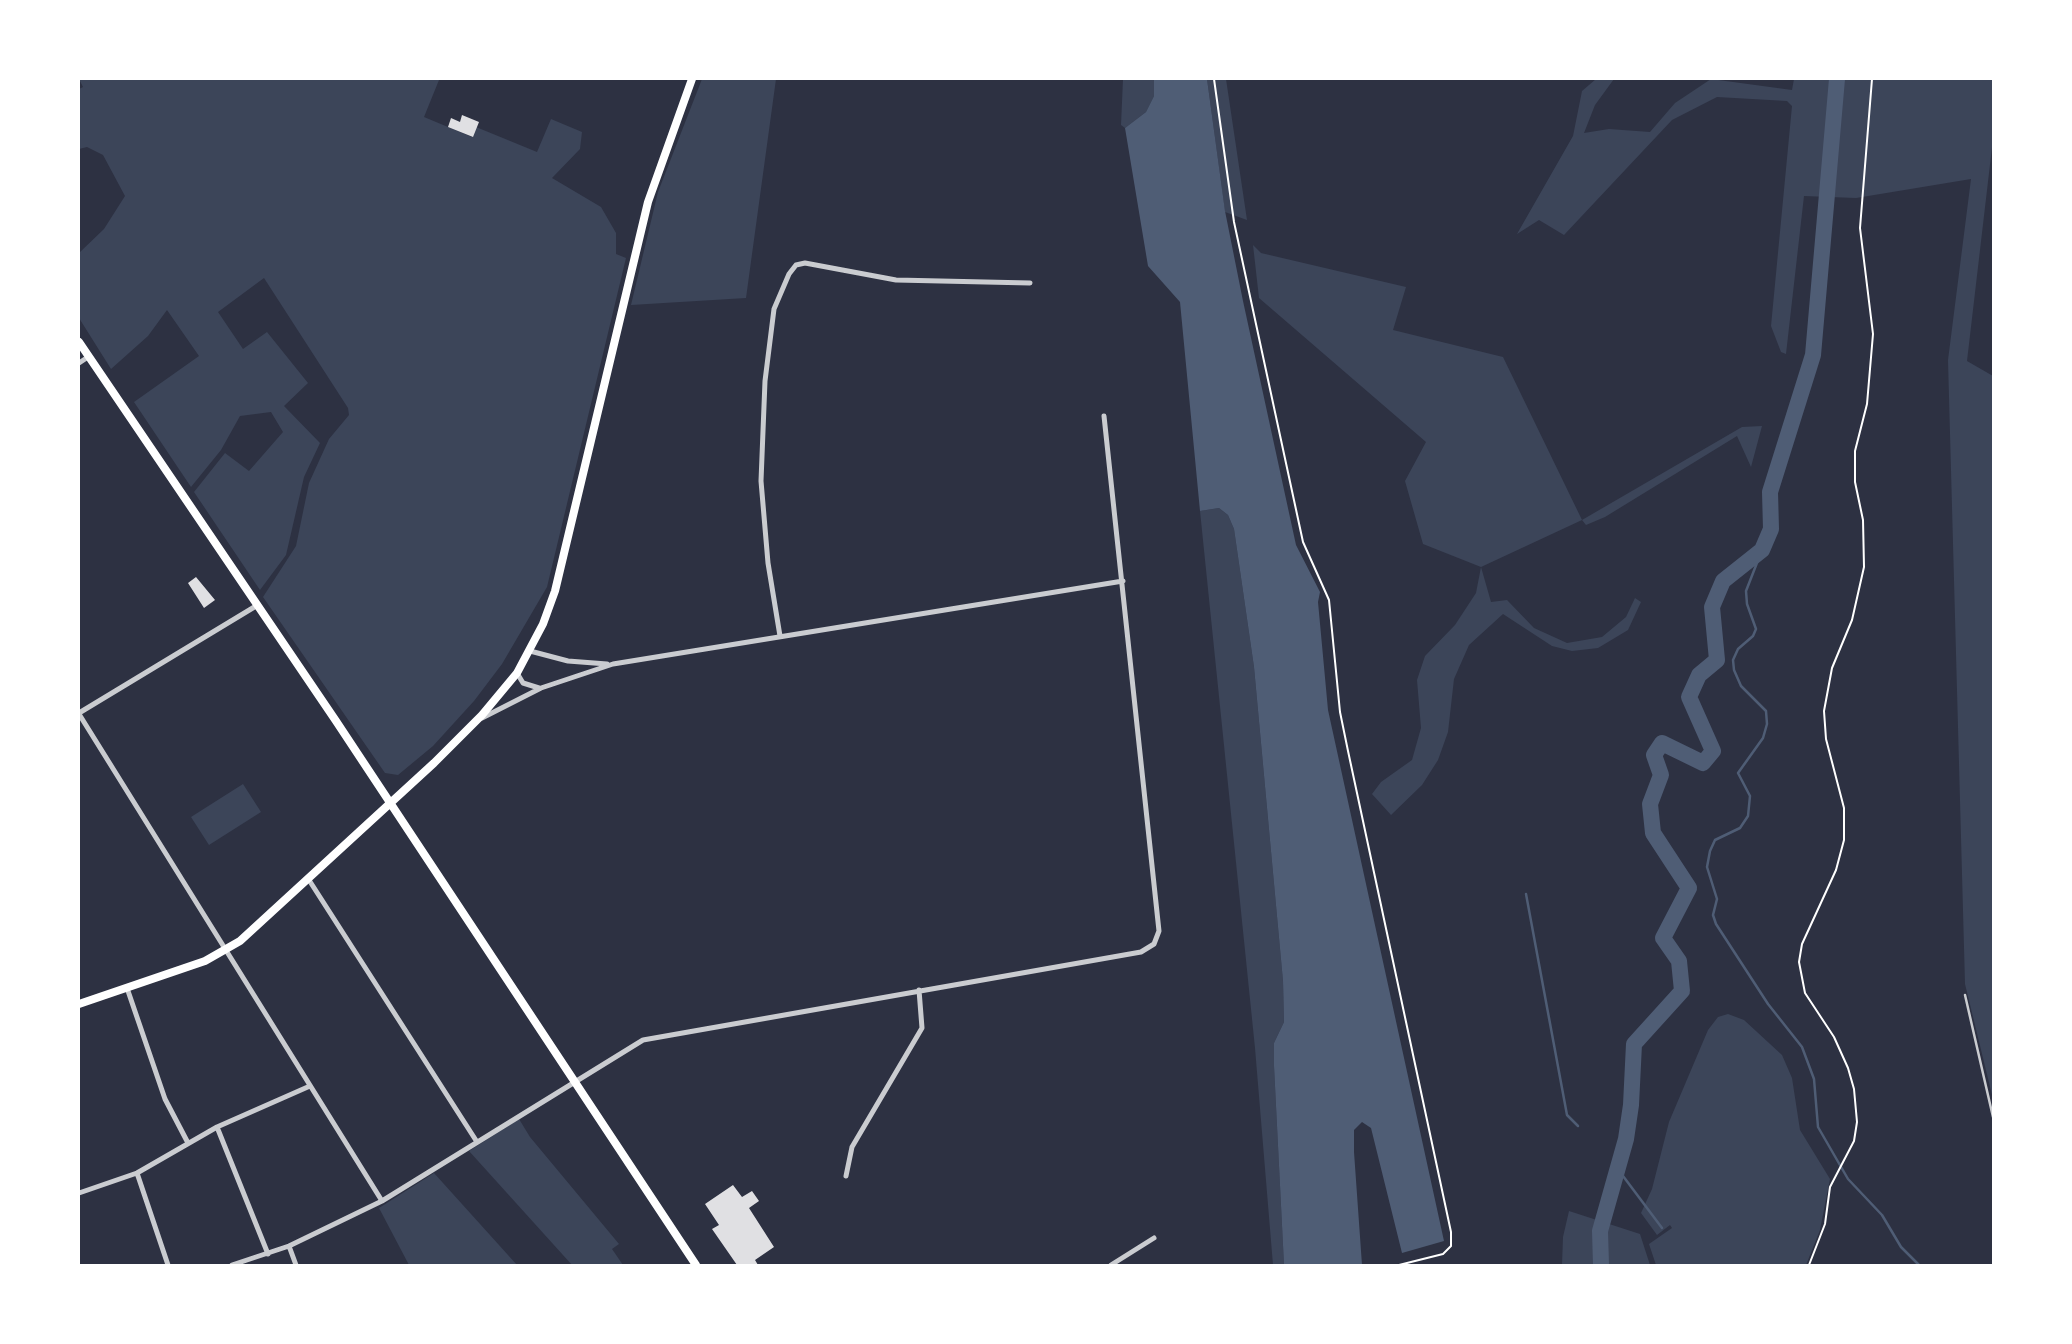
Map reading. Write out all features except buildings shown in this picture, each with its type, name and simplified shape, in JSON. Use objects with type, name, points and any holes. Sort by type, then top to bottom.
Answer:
[{"type":"main road","points":[[79,1004],[227,949],[309,880],[390,803],[475,722],[517,673],[530,651],[555,591],[648,202],[692,79]]},
{"type":"main road","points":[[79,342],[390,803],[696,1265]]},
{"type":"street","points":[[780,636],[768,563],[761,481],[765,381],[774,309],[789,274],[796,265],[806,263],[896,280],[1030,283]]},
{"type":"street","points":[[79,363],[88,357]]},
{"type":"street","points":[[232,1265],[289,1246],[382,1201],[632,1045],[654,1036],[1141,952],[1154,944],[1160,931],[1104,416]]},
{"type":"street","points":[[475,722],[541,688],[613,664],[1123,581]]},
{"type":"street","points":[[256,606],[79,714],[382,1201]]},
{"type":"street","points":[[530,651],[568,662],[613,664]]},
{"type":"street","points":[[517,673],[523,683],[541,688]]},
{"type":"street","points":[[309,880],[477,1142]]},
{"type":"street","points":[[127,988],[165,1099],[188,1143]]},
{"type":"street","points":[[846,1176],[852,1147],[922,1028],[919,990]]},
{"type":"street","points":[[79,1193],[137,1173],[217,1127],[310,1086]]},
{"type":"street","points":[[217,1127],[268,1254]]},
{"type":"street","points":[[137,1173],[167,1265]]},
{"type":"street","points":[[1111,1265],[1154,1238]]},
{"type":"street","points":[[289,1246],[296,1265]]},
{"type":"lane","points":[[1965,995],[1993,1117]]},
{"type":"path","points":[[1214,79],[1234,222],[1303,542],[1329,600],[1345,738],[1451,1233],[1451,1246],[1443,1254],[1399,1265]]},
{"type":"path","points":[[1809,1265],[1825,1224],[1833,1181],[1849,1151],[1857,1122],[1854,1089],[1834,1037],[1805,993],[1799,961],[1802,944],[1836,870],[1844,840],[1844,808],[1826,739],[1824,711],[1832,668],[1852,620],[1864,567],[1863,520],[1855,482],[1855,451],[1867,404],[1873,334],[1860,228],[1872,79]]},
{"type":"shaded area","points":[[79,79],[436,79],[439,80],[424,117],[472,137],[476,127],[537,152],[551,119],[582,132],[580,149],[552,178],[601,207],[616,233],[616,254],[626,258],[547,587],[502,664],[474,701],[433,746],[398,775],[385,773],[263,597],[296,546],[309,483],[329,439],[349,415],[348,408],[264,278],[218,312],[243,349],[267,332],[308,383],[284,406],[320,443],[304,477],[286,555],[260,590],[194,492],[225,453],[249,471],[283,432],[271,412],[240,416],[221,450],[191,487],[134,402],[199,356],[167,310],[148,336],[111,369],[79,318],[79,253],[104,229],[125,196],[103,155],[87,147],[79,149],[79,89],[83,87]]},
{"type":"shaded area","points":[[702,79],[776,79],[746,298],[631,305],[658,192]]},
{"type":"shaded area","points":[[1123,79],[1154,79],[1154,96],[1146,112],[1125,128],[1121,125]]},
{"type":"shaded area","points":[[1154,79],[1207,79],[1225,211],[1243,301],[1296,545],[1320,592],[1318,602],[1328,710],[1444,1241],[1402,1253],[1371,1128],[1362,1122],[1354,1130],[1354,1152],[1362,1265],[1284,1265],[1274,1066],[1274,1043],[1284,1022],[1283,981],[1254,667],[1234,529],[1228,515],[1219,508],[1200,511],[1180,302],[1148,266],[1125,128],[1146,112],[1154,96]]},
{"type":"shaded area","points":[[1207,79],[1226,79],[1247,220],[1225,212]]},
{"type":"shaded area","points":[[1596,79],[1614,79],[1595,105],[1584,133],[1609,129],[1650,132],[1675,103],[1711,79],[1792,90],[1794,79],[1993,79],[1993,139],[1967,361],[1993,376],[1993,1099],[1965,984],[1948,360],[1971,179],[1856,198],[1804,196],[1786,354],[1781,352],[1771,326],[1792,106],[1787,101],[1717,97],[1672,120],[1564,235],[1539,220],[1517,234],[1573,136],[1582,91]]},
{"type":"shaded area","points":[[1253,245],[1261,253],[1406,287],[1393,330],[1503,357],[1582,520],[1481,567],[1423,544],[1405,481],[1426,442],[1259,298]]},
{"type":"shaded area","points":[[1762,426],[1751,467],[1737,436],[1605,517],[1586,525],[1582,520],[1742,427]]},
{"type":"shaded area","points":[[1219,508],[1228,515],[1234,529],[1254,667],[1283,981],[1284,1022],[1274,1043],[1274,1066],[1284,1265],[1273,1265],[1255,1048],[1200,511]]},
{"type":"shaded area","points":[[1481,567],[1491,602],[1507,600],[1534,628],[1567,643],[1602,637],[1626,617],[1635,598],[1641,602],[1628,630],[1598,648],[1572,651],[1552,646],[1503,614],[1469,645],[1454,679],[1448,732],[1438,760],[1422,785],[1391,815],[1372,794],[1381,782],[1412,760],[1421,728],[1417,680],[1425,656],[1455,625],[1476,593]]},
{"type":"shaded area","points":[[243,784],[261,812],[209,845],[191,817]]},
{"type":"shaded area","points":[[1728,1014],[1744,1020],[1782,1055],[1792,1078],[1800,1130],[1830,1179],[1820,1230],[1806,1265],[1656,1265],[1649,1244],[1672,1228],[1670,1225],[1657,1235],[1641,1213],[1652,1189],[1669,1122],[1708,1030],[1718,1017]]},
{"type":"shaded area","points":[[519,1119],[530,1137],[619,1244],[612,1249],[623,1265],[572,1265],[469,1151]]},
{"type":"shaded area","points":[[434,1173],[517,1265],[409,1265],[379,1208]]},
{"type":"shaded area","points":[[1569,1211],[1640,1234],[1650,1265],[1562,1265],[1563,1237]]},
{"type":"waterway","points":[[1601,1265],[1600,1231],[1626,1139],[1631,1105],[1634,1044],[1682,991],[1679,961],[1663,938],[1689,888],[1653,833],[1650,804],[1661,775],[1654,755],[1662,743],[1703,763],[1713,751],[1689,697],[1699,675],[1717,660],[1712,607],[1723,581],[1762,550],[1771,529],[1770,492],[1813,355],[1837,79]]},
{"type":"waterway","points":[[1762,550],[1746,591],[1747,604],[1756,629],[1753,636],[1738,649],[1733,660],[1741,686],[1766,711],[1767,724],[1763,738],[1738,773],[1750,796],[1748,816],[1740,828],[1715,840],[1710,851],[1707,867],[1717,899],[1713,915],[1716,924],[1768,1004],[1802,1047],[1814,1079],[1818,1127],[1848,1179],[1882,1215],[1901,1247],[1919,1265]]},
{"type":"waterway","points":[[1526,894],[1567,1115],[1578,1126]]},
{"type":"waterway","points":[[1617,1168],[1662,1228]]}]
